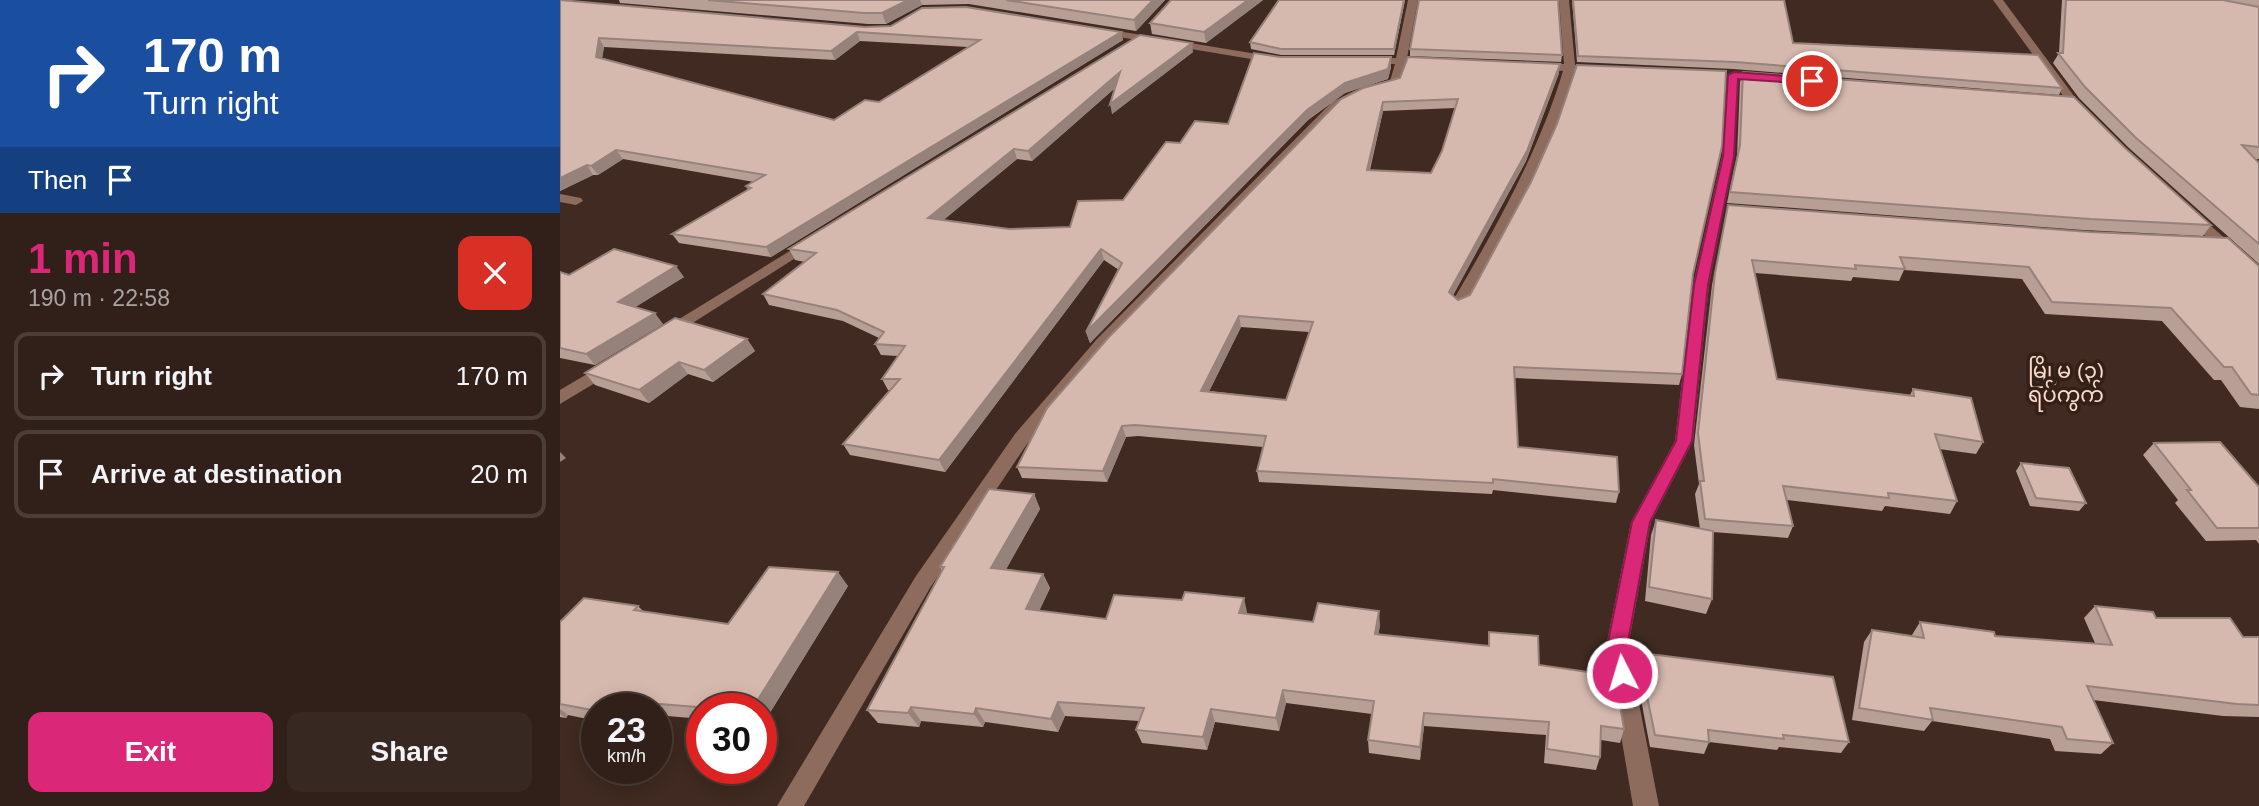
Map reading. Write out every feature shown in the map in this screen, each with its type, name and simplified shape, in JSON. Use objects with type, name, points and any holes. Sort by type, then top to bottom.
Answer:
[{"type":"street","points":[[790,806],[923,582],[1021,439],[1102,344],[1336,104],[1358,93],[1395,83],[1413,0]]},
{"type":"street","points":[[1459,304],[1503,228],[1535,163],[1560,101],[1570,67],[1564,0]]},
{"type":"street","points":[[1998,0],[2066,101],[2098,127]]},
{"type":"street","points":[[1087,29],[1143,33],[1281,61]]},
{"type":"street","points":[[1116,52],[1143,33]]},
{"type":"street","points":[[1361,61],[1427,62]]},
{"type":"street","points":[[1531,66],[1611,69]]},
{"type":"street","points":[[1646,806],[1617,647],[1641,522],[1684,441],[1701,285],[1724,209],[1733,76]]},
{"type":"street","points":[[560,198],[576,201]]},
{"type":"street","points":[[2182,207],[2259,276]]},
{"type":"street","points":[[655,339],[821,235]]},
{"type":"street","points":[[2193,242],[2221,244]]},
{"type":"street","points":[[560,398],[619,361]]},
{"type":"building","points":[[560,0],[865,27],[891,26],[922,8],[966,7],[1121,32],[766,247],[672,234],[751,188],[746,186],[765,175],[616,150],[591,166],[587,165],[560,178]],"holes":[[[857,32],[980,40],[879,102],[865,100],[834,120],[596,57],[599,38],[831,51]]]},
{"type":"building","points":[[708,0],[908,0],[882,13],[864,13]]},
{"type":"building","points":[[1006,0],[1153,0],[1134,20]]},
{"type":"building","points":[[1171,0],[1248,0],[1204,32],[1150,23]]},
{"type":"building","points":[[1279,0],[1404,0],[1394,49],[1281,49],[1250,42]]},
{"type":"building","points":[[1419,0],[1558,0],[1562,55],[1410,49]]},
{"type":"building","points":[[1573,0],[1784,0],[1793,43],[2038,55],[2062,88],[1735,62],[1578,56]]},
{"type":"building","points":[[2066,0],[2223,0],[2259,7],[2259,147],[2242,145],[2259,163],[2259,244],[2135,137],[2085,87],[2058,53],[2063,53]]},
{"type":"building","points":[[1140,35],[1192,43],[1110,104],[1120,72],[1028,151],[1014,149],[928,218],[1009,229],[1070,227],[1078,201],[1123,200],[1166,142],[1180,143],[1195,121],[1228,124],[1254,53],[1280,57],[1391,57],[1388,69],[1345,83],[1307,110],[1086,332],[1122,263],[1101,249],[939,460],[843,444],[900,379],[882,379],[905,346],[875,344],[884,332],[837,310],[763,294],[816,253],[789,249]]},
{"type":"building","points":[[1408,57],[1560,64],[1527,151],[1449,292],[1458,300],[1470,295],[1531,182],[1557,124],[1577,65],[1726,71],[1722,146],[1693,274],[1682,374],[1514,367],[1518,447],[1617,457],[1619,492],[1493,479],[1493,483],[1257,471],[1266,436],[1135,425],[1122,426],[1103,471],[1017,467],[1047,408],[1108,338],[1341,99],[1363,88],[1400,78]],"holes":[[[1458,99],[1442,151],[1431,173],[1367,170],[1383,102]],[[1239,316],[1313,322],[1286,400],[1201,391]]]},
{"type":"building","points":[[1743,72],[2074,97],[2124,147],[2211,225],[2090,219],[1730,192],[1740,145]]},
{"type":"building","points":[[1728,205],[2090,232],[2228,238],[2259,266],[2259,395],[2251,394],[2232,367],[2224,367],[2171,308],[2052,302],[2029,267],[1900,257],[1905,269],[1855,265],[1856,269],[1752,260],[1777,379],[1914,396],[1913,389],[1971,398],[1983,442],[1935,434],[1957,501],[1888,493],[1889,498],[1783,486],[1793,526],[1705,519],[1698,433],[1715,273]]},
{"type":"building","points":[[614,249],[676,266],[618,302],[655,313],[586,354],[560,348],[560,272],[569,275]]},
{"type":"building","points":[[675,318],[747,339],[704,370],[679,362],[639,390],[585,373]]},
{"type":"building","points":[[2220,442],[2259,487],[2259,528],[2217,528],[2154,443]]},
{"type":"building","points":[[2021,463],[2069,468],[2086,503],[2036,498]]},
{"type":"building","points":[[989,489],[1034,494],[991,568],[1043,574],[1026,609],[1106,619],[1114,595],[1182,600],[1185,592],[1244,598],[1239,613],[1313,622],[1318,603],[1379,611],[1375,634],[1489,646],[1489,632],[1538,636],[1539,665],[1615,676],[1624,729],[1601,726],[1600,757],[1547,749],[1549,722],[1424,713],[1420,747],[1368,740],[1374,701],[1283,690],[1276,718],[1211,709],[1203,737],[1136,730],[1144,708],[1058,702],[1051,719],[976,708],[974,714],[911,707],[908,713],[867,710],[944,567],[940,567]]},
{"type":"building","points":[[1656,520],[1713,531],[1712,599],[1649,587]]},
{"type":"building","points":[[769,567],[838,572],[762,693],[686,693],[686,706],[672,705],[672,693],[581,693],[581,708],[560,704],[560,622],[584,598],[638,606],[634,610],[728,624]]},
{"type":"building","points":[[2095,606],[2153,612],[2156,618],[2230,618],[2243,637],[2259,637],[2259,705],[2087,686],[2113,743],[2067,739],[2062,727],[1930,708],[1933,720],[1859,708],[1872,630],[1924,638],[1920,622],[1994,632],[1995,636],[2112,645]]},
{"type":"building","points":[[1649,654],[1833,677],[1849,742],[1783,735],[1784,739],[1708,730],[1709,742],[1655,735],[1644,682],[1650,683]]},
{"type":"district","name":"မြို့မ (၃) ရပ်ကွက်","points":[[2066,383]]},
{"type":"route","points":[[1622,673],[1617,647],[1641,522],[1684,441],[1701,285],[1728,156],[1734,75],[1812,81]]}]
